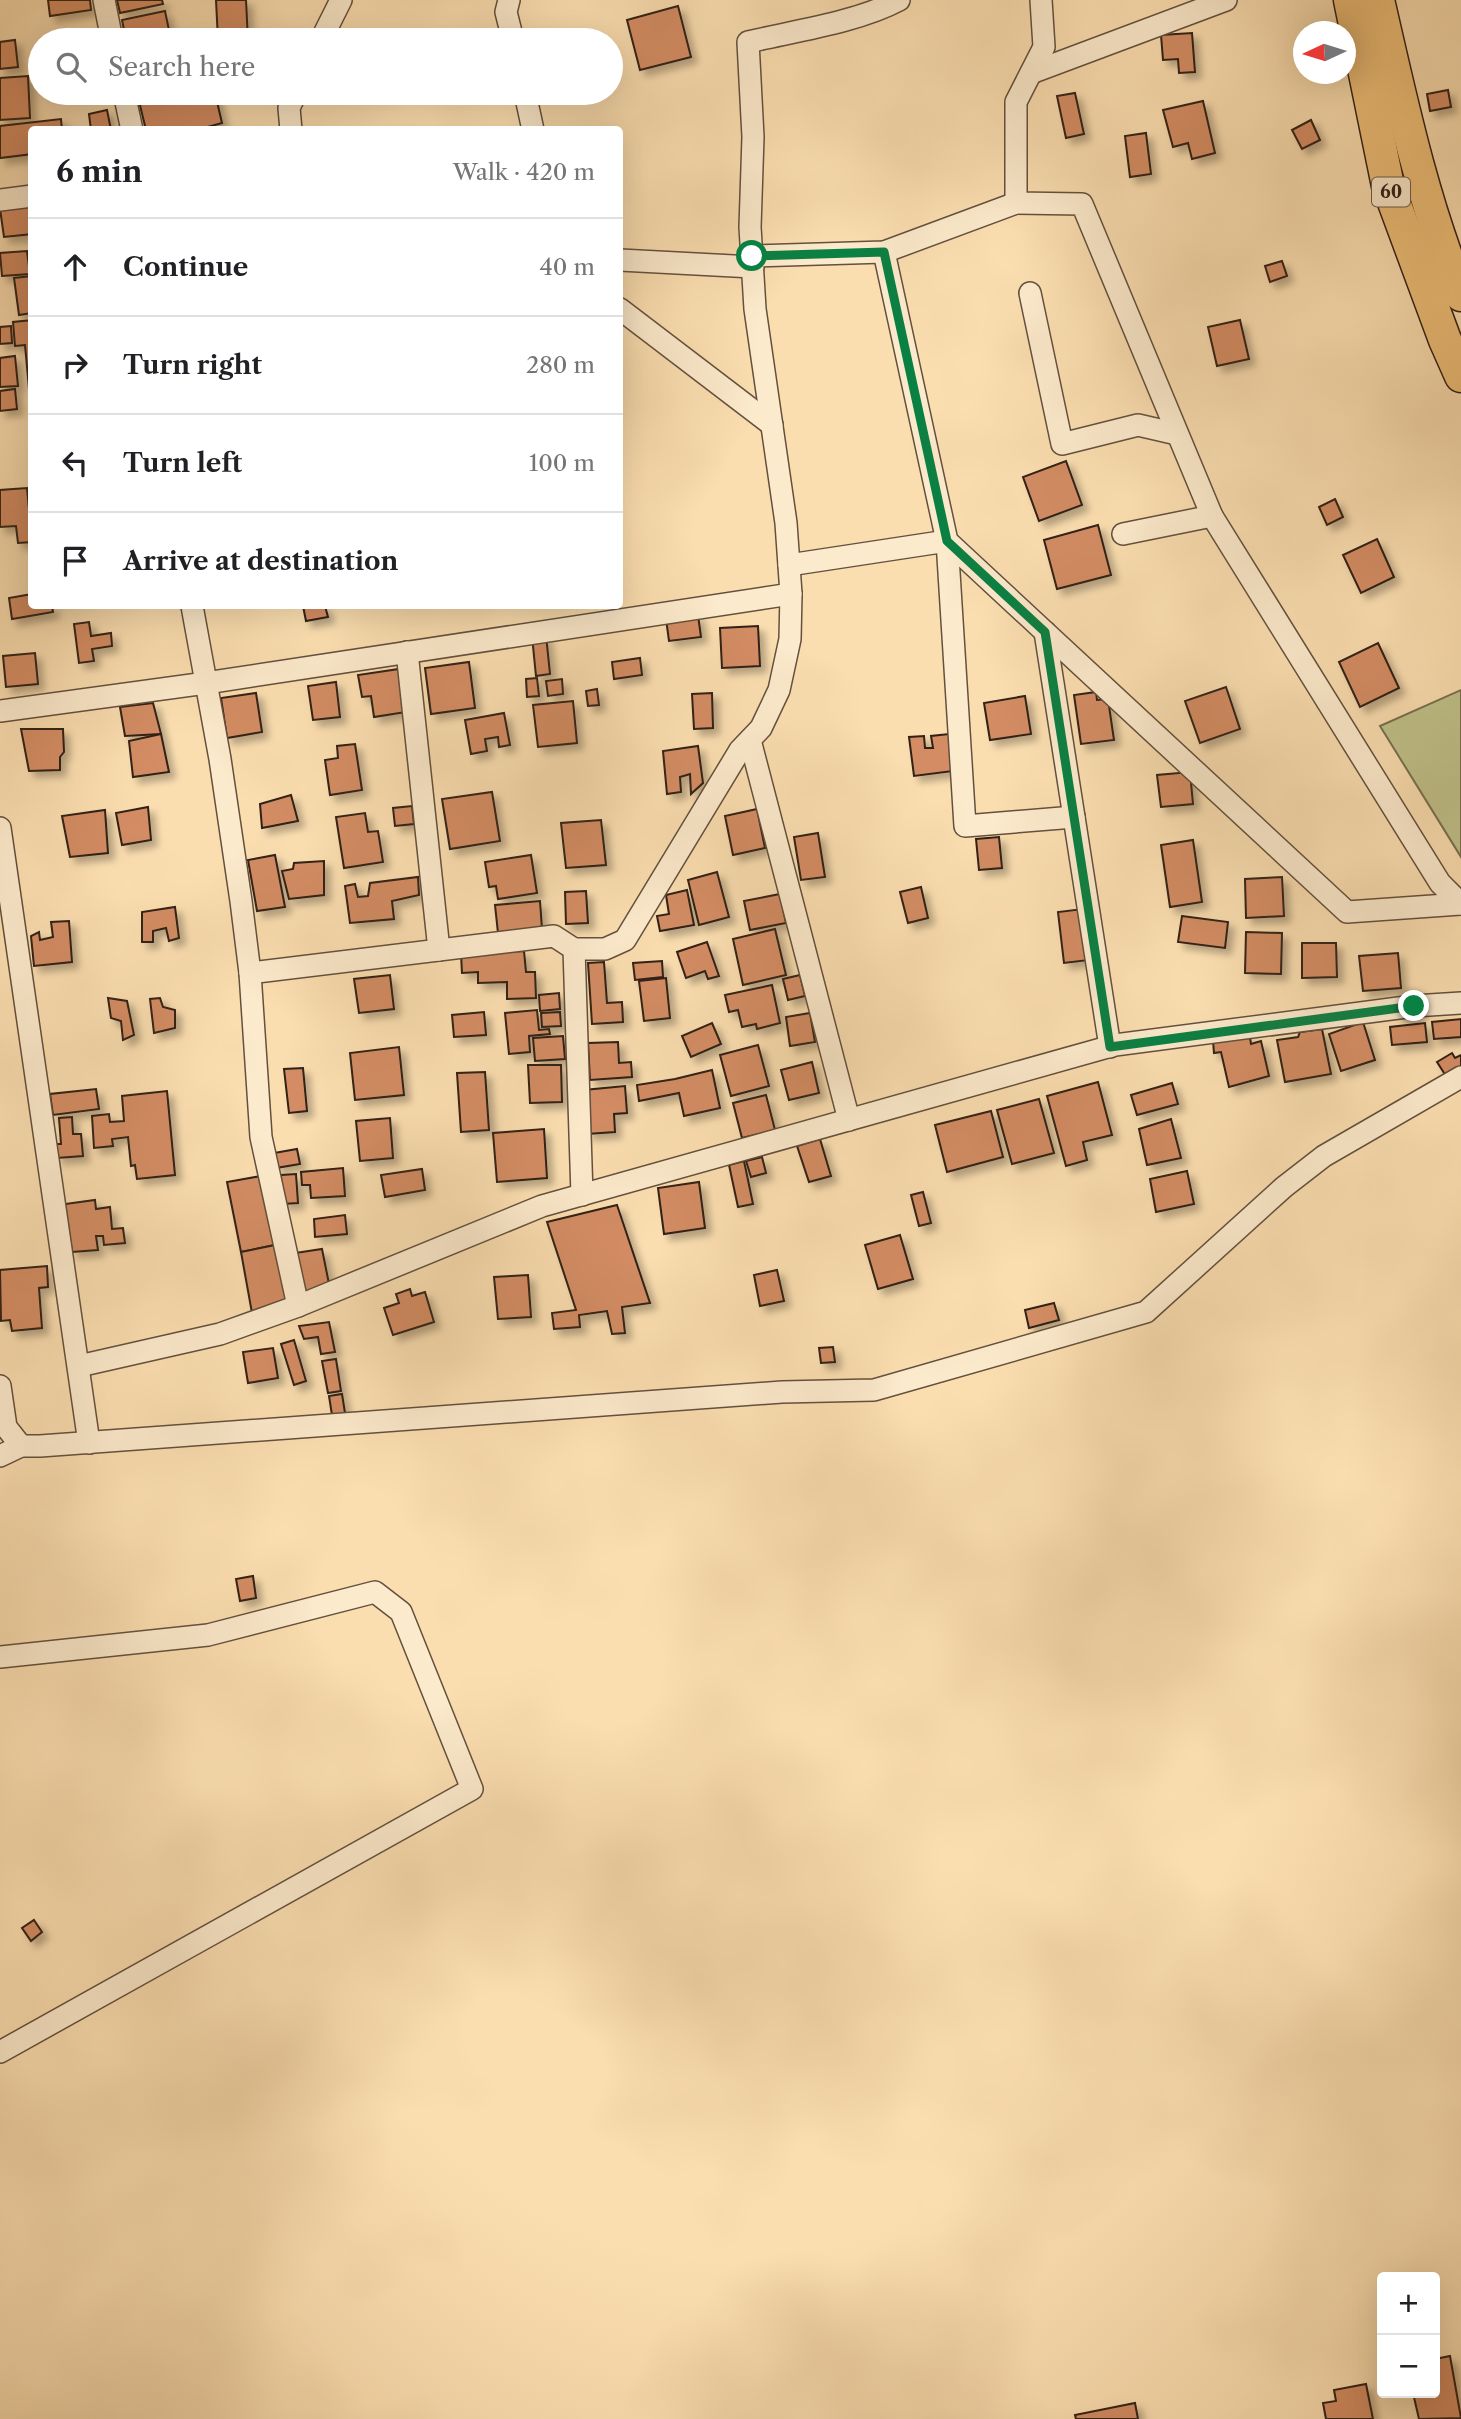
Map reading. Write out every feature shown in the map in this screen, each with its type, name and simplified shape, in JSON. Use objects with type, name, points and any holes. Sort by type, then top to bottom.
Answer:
[{"type":"highway","name":"60","points":[[1350,0],[1388,186],[1461,376]]},
{"type":"highway","name":"60","points":[[1378,0],[1411,140],[1441,247],[1461,295]]},
{"type":"street","points":[[104,0],[110,28]]},
{"type":"street","points":[[327,28],[341,0]]},
{"type":"street","points":[[509,0],[506,12],[510,28]]},
{"type":"street","points":[[250,973],[554,936],[574,949],[606,949],[625,940],[740,750],[761,728],[779,690],[790,639],[791,594],[786,523],[755,309],[750,227],[753,138],[748,42],[822,25],[887,7],[900,0]]},
{"type":"street","points":[[1016,203],[1016,102],[1044,47],[1041,0]]},
{"type":"street","points":[[1031,72],[1226,0]]},
{"type":"street","points":[[127,105],[131,126]]},
{"type":"street","points":[[290,105],[291,126]]},
{"type":"street","points":[[527,105],[532,126]]},
{"type":"street","points":[[0,200],[28,196]]},
{"type":"street","points":[[623,260],[752,261],[884,252],[1016,203],[1082,204],[1212,516],[1440,883],[1461,904]]},
{"type":"street","points":[[884,252],[947,541],[965,826],[1074,817]]},
{"type":"street","points":[[1030,293],[1062,444],[1138,425],[1177,434]]},
{"type":"street","points":[[623,311],[772,425]]},
{"type":"street","points":[[1123,534],[1212,516]]},
{"type":"street","points":[[789,565],[947,541]]},
{"type":"street","points":[[947,541],[1347,912],[1461,904]]},
{"type":"street","points":[[0,711],[206,683],[791,594]]},
{"type":"street","points":[[193,609],[220,759],[250,973],[261,1136],[298,1306]]},
{"type":"street","points":[[1045,632],[1110,1047]]},
{"type":"street","points":[[407,652],[439,950]]},
{"type":"street","points":[[750,740],[849,1120]]},
{"type":"street","points":[[0,828],[89,1443]]},
{"type":"street","points":[[574,949],[582,1195]]},
{"type":"street","points":[[79,1366],[220,1334],[298,1306],[542,1206],[1110,1047],[1414,1006],[1461,1003]]},
{"type":"street","points":[[0,1456],[21,1446],[768,1393],[874,1390],[1146,1311],[1284,1187],[1324,1156],[1461,1077]]},
{"type":"street","points":[[0,1386],[6,1427],[21,1446]]},
{"type":"street","points":[[0,1657],[208,1635],[375,1592],[401,1612],[472,1789],[0,2052]]},
{"type":"green space","points":[[1461,690],[1461,857],[1380,726]]},
{"type":"building","points":[[48,0],[90,0],[91,10],[50,16]]},
{"type":"building","points":[[117,0],[162,0],[163,4],[120,13]]},
{"type":"building","points":[[216,0],[246,0],[247,28],[217,28]]},
{"type":"building","points":[[678,6],[691,57],[640,70],[627,20]]},
{"type":"building","points":[[165,11],[169,28],[124,28],[122,20]]},
{"type":"building","points":[[1192,33],[1195,72],[1179,73],[1178,59],[1163,60],[1161,35]]},
{"type":"building","points":[[15,40],[18,67],[0,69],[0,42]]},
{"type":"building","points":[[28,76],[30,118],[0,120],[0,78]]},
{"type":"building","points":[[1448,90],[1451,107],[1430,111],[1427,94]]},
{"type":"building","points":[[1075,93],[1084,134],[1066,138],[1057,96]]},
{"type":"building","points":[[1203,101],[1215,153],[1192,159],[1188,143],[1173,147],[1163,110]]},
{"type":"building","points":[[140,105],[218,105],[222,123],[211,126],[145,126]]},
{"type":"building","points":[[107,110],[110,126],[90,126],[89,114]]},
{"type":"building","points":[[61,119],[62,126],[28,126],[28,154],[0,158],[0,126]]},
{"type":"building","points":[[1311,120],[1320,140],[1302,149],[1292,130]]},
{"type":"building","points":[[1146,133],[1151,174],[1130,177],[1125,136]]},
{"type":"building","points":[[28,206],[28,234],[4,237],[0,209]]},
{"type":"building","points":[[27,251],[28,274],[2,276],[0,253]]},
{"type":"building","points":[[1282,261],[1287,276],[1270,282],[1265,266]]},
{"type":"building","points":[[28,276],[28,314],[19,315],[14,278]]},
{"type":"building","points":[[28,320],[28,378],[25,345],[15,346],[13,322]]},
{"type":"building","points":[[1240,320],[1249,359],[1217,366],[1208,327]]},
{"type":"building","points":[[11,326],[12,343],[0,344],[0,327]]},
{"type":"building","points":[[15,356],[18,386],[0,387],[0,358]]},
{"type":"building","points":[[15,389],[17,409],[0,411],[0,391]]},
{"type":"building","points":[[1066,461],[1082,505],[1039,521],[1023,477]]},
{"type":"building","points":[[27,488],[28,542],[18,543],[16,526],[0,527],[0,490]]},
{"type":"building","points":[[1335,499],[1343,517],[1327,525],[1319,507]]},
{"type":"building","points":[[1098,525],[1111,575],[1057,589],[1044,540]]},
{"type":"building","points":[[1377,539],[1394,577],[1361,593],[1343,555]]},
{"type":"building","points":[[28,595],[28,609],[52,609],[53,612],[12,619],[9,598]]},
{"type":"building","points":[[304,609],[326,609],[328,617],[306,621]]},
{"type":"building","points":[[698,615],[701,637],[669,641],[666,619]]},
{"type":"building","points":[[89,622],[91,636],[111,633],[112,646],[92,649],[94,661],[79,663],[74,624]]},
{"type":"building","points":[[758,626],[760,666],[722,668],[720,628]]},
{"type":"building","points":[[546,635],[550,674],[536,676],[532,636]]},
{"type":"building","points":[[1378,643],[1399,688],[1360,707],[1339,662]]},
{"type":"building","points":[[35,653],[38,684],[6,687],[3,656]]},
{"type":"building","points":[[640,658],[642,675],[614,679],[612,662]]},
{"type":"building","points":[[469,662],[475,708],[431,714],[425,668]]},
{"type":"building","points":[[399,669],[406,712],[374,717],[371,696],[362,697],[358,675]]},
{"type":"building","points":[[537,678],[539,696],[527,697],[526,679]]},
{"type":"building","points":[[562,679],[563,694],[548,696],[546,681]]},
{"type":"building","points":[[336,682],[340,717],[313,720],[308,686]]},
{"type":"building","points":[[1226,687],[1240,729],[1200,743],[1185,701]]},
{"type":"building","points":[[597,689],[599,705],[588,706],[586,691]]},
{"type":"building","points":[[1096,692],[1097,700],[1108,699],[1114,740],[1081,744],[1074,695]]},
{"type":"building","points":[[256,693],[262,732],[227,738],[221,698]]},
{"type":"building","points":[[712,693],[713,728],[694,729],[692,694]]},
{"type":"building","points":[[1025,696],[1031,734],[990,740],[984,703]]},
{"type":"building","points":[[573,701],[577,743],[538,747],[533,705]]},
{"type":"building","points":[[153,703],[161,734],[125,736],[120,707]]},
{"type":"building","points":[[504,713],[510,745],[499,747],[498,737],[485,739],[487,751],[471,754],[465,720]]},
{"type":"building","points":[[21,729],[63,729],[64,752],[60,757],[60,770],[29,771]]},
{"type":"building","points":[[161,734],[169,772],[133,777],[129,741]]},
{"type":"building","points":[[949,734],[953,771],[914,776],[909,737],[924,736],[925,748],[933,748],[931,736]]},
{"type":"building","points":[[355,744],[362,790],[330,795],[325,760],[338,758],[337,746]]},
{"type":"building","points":[[698,746],[703,783],[691,794],[690,774],[680,777],[681,792],[667,794],[663,751]]},
{"type":"building","points":[[1190,772],[1193,804],[1161,807],[1157,775]]},
{"type":"building","points":[[492,792],[500,841],[450,849],[442,799]]},
{"type":"building","points":[[291,795],[298,821],[262,828],[260,804]]},
{"type":"building","points":[[412,806],[414,824],[395,826],[393,808]]},
{"type":"building","points":[[148,807],[151,840],[122,845],[116,813]]},
{"type":"building","points":[[757,809],[765,848],[733,855],[725,816]]},
{"type":"building","points":[[105,810],[108,853],[70,857],[62,816]]},
{"type":"building","points":[[365,813],[368,832],[378,831],[383,862],[344,868],[336,817]]},
{"type":"building","points":[[601,820],[606,865],[566,868],[561,823]]},
{"type":"building","points":[[818,833],[825,877],[801,880],[794,837]]},
{"type":"building","points":[[999,837],[1002,868],[979,870],[976,839]]},
{"type":"building","points":[[1193,840],[1202,902],[1170,907],[1161,845]]},
{"type":"building","points":[[275,855],[285,907],[257,911],[248,860]]},
{"type":"building","points":[[531,855],[537,893],[498,899],[496,886],[489,887],[485,862]]},
{"type":"building","points":[[324,861],[324,895],[289,899],[282,871],[293,869],[294,863]]},
{"type":"building","points":[[717,872],[729,917],[699,925],[688,880]]},
{"type":"building","points":[[418,877],[419,895],[392,901],[394,919],[350,923],[345,886],[355,884],[358,897],[368,896],[370,883]]},
{"type":"building","points":[[1282,877],[1284,916],[1246,918],[1245,879]]},
{"type":"building","points":[[921,887],[928,918],[908,923],[900,892]]},
{"type":"building","points":[[687,890],[694,925],[660,931],[657,916],[669,914],[666,895]]},
{"type":"building","points":[[586,891],[588,923],[566,924],[565,892]]},
{"type":"building","points":[[780,894],[786,923],[750,930],[744,901]]},
{"type":"building","points":[[540,901],[542,929],[498,933],[495,905]]},
{"type":"building","points":[[175,907],[179,938],[169,941],[166,928],[153,931],[153,942],[142,942],[142,912]]},
{"type":"building","points":[[1083,909],[1089,960],[1064,963],[1058,912]]},
{"type":"building","points":[[1182,916],[1228,922],[1225,948],[1178,942]]},
{"type":"building","points":[[69,921],[72,962],[34,966],[31,936],[39,932],[40,940],[53,937],[51,922]]},
{"type":"building","points":[[775,929],[786,975],[743,985],[733,939]]},
{"type":"building","points":[[1246,932],[1282,933],[1281,974],[1245,973]]},
{"type":"building","points":[[707,942],[719,976],[708,979],[705,971],[686,978],[677,952]]},
{"type":"building","points":[[1302,943],[1336,943],[1337,977],[1302,978]]},
{"type":"building","points":[[524,951],[526,972],[535,972],[536,998],[507,999],[507,982],[478,983],[478,972],[462,973],[461,954]]},
{"type":"building","points":[[1398,953],[1401,988],[1363,991],[1359,956]]},
{"type":"building","points":[[662,961],[663,977],[635,980],[633,963]]},
{"type":"building","points":[[604,962],[607,1003],[622,1002],[623,1022],[592,1024],[588,963]]},
{"type":"building","points":[[390,975],[394,1009],[359,1013],[354,979]]},
{"type":"building","points":[[800,975],[805,996],[788,1000],[783,979]]},
{"type":"building","points":[[666,978],[670,1018],[644,1021],[639,981]]},
{"type":"building","points":[[772,985],[780,1023],[757,1029],[756,1024],[742,1027],[738,1010],[729,1012],[725,995]]},
{"type":"building","points":[[559,993],[560,1009],[540,1011],[539,995]]},
{"type":"building","points":[[108,998],[127,1001],[134,1035],[123,1040],[121,1021],[111,1018]]},
{"type":"building","points":[[160,998],[163,1007],[175,1010],[175,1028],[154,1033],[150,999]]},
{"type":"building","points":[[537,1010],[539,1030],[549,1029],[550,1034],[529,1036],[530,1052],[509,1054],[505,1013]]},
{"type":"building","points":[[484,1012],[486,1035],[454,1037],[452,1015]]},
{"type":"building","points":[[560,1012],[561,1026],[542,1027],[541,1013]]},
{"type":"building","points":[[810,1013],[815,1042],[790,1046],[786,1017]]},
{"type":"building","points":[[1461,1019],[1461,1037],[1434,1039],[1432,1022]]},
{"type":"building","points":[[1363,1022],[1375,1060],[1341,1071],[1329,1034]]},
{"type":"building","points":[[712,1023],[721,1044],[691,1057],[682,1036]]},
{"type":"building","points":[[1425,1023],[1427,1042],[1392,1045],[1390,1027]]},
{"type":"building","points":[[1322,1029],[1331,1074],[1285,1082],[1277,1040],[1298,1037],[1300,1032]]},
{"type":"building","points":[[563,1036],[565,1059],[535,1061],[533,1038]]},
{"type":"building","points":[[1250,1037],[1251,1044],[1261,1041],[1269,1076],[1229,1087],[1221,1052],[1214,1053],[1213,1041]]},
{"type":"building","points":[[618,1042],[619,1063],[631,1062],[632,1077],[590,1080],[588,1043]]},
{"type":"building","points":[[758,1045],[769,1086],[731,1096],[720,1055]]},
{"type":"building","points":[[399,1047],[404,1095],[355,1100],[350,1053]]},
{"type":"building","points":[[1452,1053],[1455,1058],[1461,1055],[1461,1067],[1446,1076],[1437,1062]]},
{"type":"building","points":[[812,1062],[819,1093],[789,1100],[781,1070]]},
{"type":"building","points":[[528,1065],[561,1065],[562,1102],[530,1103]]},
{"type":"building","points":[[303,1068],[307,1111],[289,1113],[284,1069]]},
{"type":"building","points":[[712,1070],[720,1108],[684,1116],[679,1093],[639,1101],[637,1085]]},
{"type":"building","points":[[485,1072],[489,1130],[461,1132],[457,1073]]},
{"type":"building","points":[[1098,1082],[1112,1135],[1083,1142],[1087,1160],[1066,1166],[1047,1096]]},
{"type":"building","points":[[1172,1083],[1178,1104],[1137,1115],[1131,1095]]},
{"type":"building","points":[[625,1086],[627,1113],[614,1114],[615,1132],[587,1134],[584,1090]]},
{"type":"building","points":[[96,1089],[99,1109],[53,1115],[50,1094]]},
{"type":"building","points":[[167,1091],[175,1175],[137,1179],[135,1165],[131,1166],[128,1137],[112,1139],[113,1146],[94,1148],[92,1116],[109,1114],[110,1122],[124,1121],[122,1096]]},
{"type":"building","points":[[766,1095],[775,1130],[742,1138],[733,1103]]},
{"type":"building","points":[[1039,1099],[1054,1153],[1012,1164],[997,1110]]},
{"type":"building","points":[[991,1111],[1003,1157],[947,1172],[935,1125]]},
{"type":"building","points":[[72,1117],[73,1134],[81,1134],[83,1156],[57,1158],[56,1144],[61,1144],[59,1118]]},
{"type":"building","points":[[390,1118],[393,1158],[360,1161],[356,1121]]},
{"type":"building","points":[[1171,1119],[1181,1158],[1147,1165],[1139,1129]]},
{"type":"building","points":[[544,1129],[547,1178],[497,1182],[493,1133]]},
{"type":"building","points":[[820,1139],[831,1176],[809,1182],[797,1146]]},
{"type":"building","points":[[297,1149],[300,1164],[276,1168],[274,1153]]},
{"type":"building","points":[[762,1157],[766,1173],[751,1177],[746,1161]]},
{"type":"building","points":[[744,1161],[753,1204],[738,1207],[729,1165]]},
{"type":"building","points":[[343,1168],[345,1196],[311,1198],[310,1185],[302,1185],[301,1172]]},
{"type":"building","points":[[422,1169],[425,1190],[385,1197],[381,1175]]},
{"type":"building","points":[[1187,1171],[1194,1204],[1156,1212],[1150,1179]]},
{"type":"building","points":[[296,1174],[298,1203],[282,1204],[281,1175]]},
{"type":"building","points":[[261,1176],[275,1245],[241,1252],[227,1182]]},
{"type":"building","points":[[699,1182],[705,1228],[664,1234],[658,1188]]},
{"type":"building","points":[[923,1192],[931,1223],[919,1226],[911,1195]]},
{"type":"building","points":[[95,1200],[96,1209],[110,1207],[112,1229],[123,1228],[125,1243],[104,1245],[103,1236],[96,1236],[98,1250],[72,1252],[65,1204]]},
{"type":"building","points":[[617,1205],[650,1303],[622,1307],[625,1333],[612,1334],[607,1311],[579,1315],[580,1327],[554,1329],[552,1313],[576,1310],[547,1222]]},
{"type":"building","points":[[345,1215],[347,1234],[315,1237],[314,1219]]},
{"type":"building","points":[[900,1235],[913,1279],[878,1289],[865,1245]]},
{"type":"building","points":[[275,1245],[288,1303],[252,1313],[241,1252]]},
{"type":"building","points":[[322,1249],[329,1284],[303,1296],[295,1253]]},
{"type":"building","points":[[47,1266],[48,1287],[39,1288],[42,1328],[12,1331],[10,1320],[1,1321],[0,1270]]},
{"type":"building","points":[[777,1270],[784,1301],[760,1306],[754,1275]]},
{"type":"building","points":[[528,1275],[531,1317],[498,1319],[494,1277]]},
{"type":"building","points":[[410,1289],[412,1296],[425,1292],[434,1322],[393,1335],[384,1308],[399,1303],[396,1294]]},
{"type":"building","points":[[1054,1303],[1059,1320],[1029,1328],[1025,1310]]},
{"type":"building","points":[[329,1322],[335,1352],[321,1354],[318,1337],[304,1339],[299,1326]]},
{"type":"building","points":[[294,1340],[306,1381],[294,1385],[281,1344]]},
{"type":"building","points":[[833,1347],[835,1362],[821,1363],[819,1348]]},
{"type":"building","points":[[273,1348],[278,1378],[248,1383],[243,1352]]},
{"type":"building","points":[[336,1359],[341,1391],[328,1393],[322,1361]]},
{"type":"building","points":[[342,1394],[345,1413],[332,1415],[329,1396]]},
{"type":"building","points":[[253,1576],[256,1598],[240,1601],[236,1579]]},
{"type":"building","points":[[34,1920],[42,1932],[31,1941],[22,1928]]},
{"type":"building","points":[[1450,2356],[1461,2418],[1419,2419],[1414,2398],[1440,2398],[1440,2358]]},
{"type":"building","points":[[1366,2384],[1373,2419],[1326,2419],[1323,2403],[1336,2401],[1334,2390]]},
{"type":"building","points":[[1135,2403],[1138,2419],[1076,2419],[1075,2415]]},
{"type":"route","points":[[752,256],[884,252],[947,541],[1045,632],[1110,1047],[1414,1006]]}]
